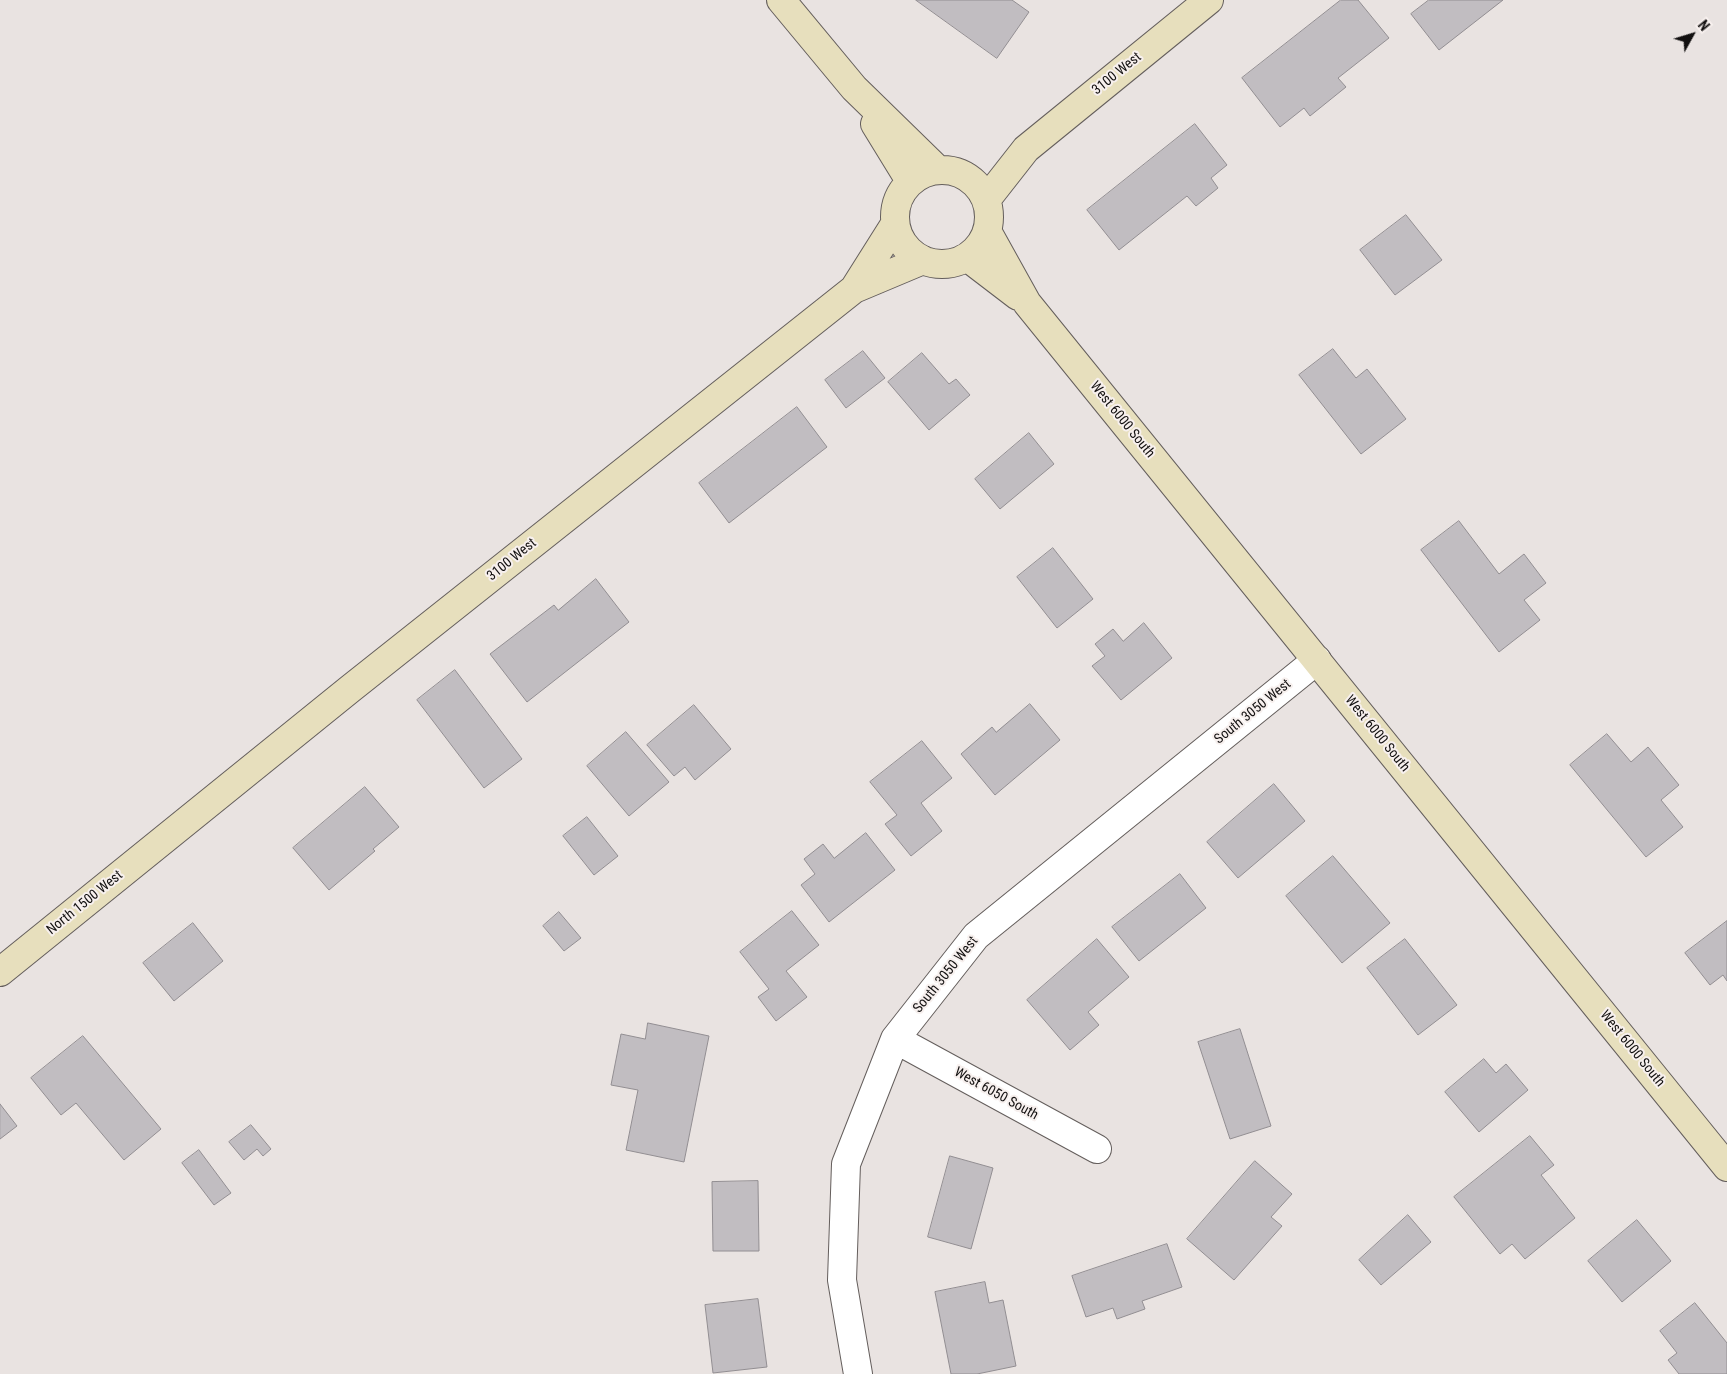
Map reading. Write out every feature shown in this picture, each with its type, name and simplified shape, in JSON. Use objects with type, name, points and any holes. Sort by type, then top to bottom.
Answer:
[{"type":"street","points":[[781,0],[854,88],[937,169]]},
{"type":"street","name":"3100 West","points":[[986,200],[1026,149],[1209,0]]},
{"type":"street","points":[[854,88],[910,181]]},
{"type":"street","name":"3100 West","points":[[967,176],[1026,149]]},
{"type":"street","points":[[937,169],[953,170],[967,176],[978,187],[986,200],[989,216],[987,231],[981,243],[967,257],[949,264],[935,264],[913,254],[903,245],[897,233],[894,219],[896,205],[901,192],[910,181],[923,173],[937,169]]},
{"type":"street","name":"3100 West","points":[[854,288],[895,224]]},
{"type":"street","name":"West 6000 South","points":[[987,231],[1027,303],[1727,1166]]},
{"type":"street","name":"West 6000 South","points":[[967,257],[1027,303]]},
{"type":"street","name":"3100 West","points":[[171,833],[854,288],[923,260]]},
{"type":"street","name":"South 3050 West","points":[[858,1374],[842,1280],[846,1164],[895,1039],[976,936],[1317,660]]},
{"type":"street","name":"North 1500 West","points":[[0,972],[171,833]]},
{"type":"street","name":"West 6050 South","points":[[895,1039],[1097,1149]]},
{"type":"building","points":[[916,0],[1012,0],[1029,12],[997,58]]},
{"type":"building","points":[[1341,0],[1358,0],[1389,38],[1338,78],[1346,87],[1310,116],[1304,108],[1280,127],[1242,78]]},
{"type":"building","points":[[1429,0],[1503,0],[1439,50],[1411,14]]},
{"type":"building","points":[[1195,124],[1227,165],[1211,178],[1218,188],[1196,206],[1187,196],[1119,250],[1087,210]]},
{"type":"building","points":[[1406,215],[1442,260],[1395,295],[1360,250]]},
{"type":"building","points":[[1333,349],[1356,378],[1367,369],[1406,419],[1361,454],[1299,375]]},
{"type":"building","points":[[863,351],[885,378],[846,408],[825,380]]},
{"type":"building","points":[[922,353],[949,384],[956,379],[970,395],[929,430],[888,382]]},
{"type":"building","points":[[797,407],[827,447],[729,523],[699,483]]},
{"type":"building","points":[[1029,433],[1054,464],[1000,509],[975,479]]},
{"type":"building","points":[[1459,521],[1499,574],[1524,554],[1546,583],[1524,600],[1540,620],[1499,652],[1421,550]]},
{"type":"building","points":[[1053,548],[1093,599],[1057,628],[1017,577]]},
{"type":"building","points":[[596,579],[629,622],[527,702],[490,654],[554,605],[558,610]]},
{"type":"building","points":[[1144,623],[1172,658],[1121,700],[1092,666],[1105,656],[1095,644],[1113,629],[1123,641]]},
{"type":"building","points":[[455,670],[522,759],[484,788],[417,700]]},
{"type":"building","points":[[1030,704],[1060,740],[995,795],[961,754],[992,727],[996,732]]},
{"type":"building","points":[[694,705],[731,749],[695,780],[685,767],[674,776],[647,745]]},
{"type":"building","points":[[626,732],[669,782],[629,816],[587,766]]},
{"type":"building","points":[[1607,734],[1631,762],[1648,747],[1679,785],[1661,800],[1683,827],[1646,857],[1570,765]]},
{"type":"building","points":[[922,741],[952,778],[921,803],[942,831],[911,856],[885,824],[897,815],[870,782]]},
{"type":"building","points":[[1274,784],[1305,821],[1238,878],[1207,842]]},
{"type":"building","points":[[365,787],[399,827],[373,849],[375,851],[329,890],[293,848]]},
{"type":"building","points":[[587,817],[618,856],[594,875],[563,836]]},
{"type":"building","points":[[866,833],[895,870],[829,922],[801,885],[815,874],[804,859],[823,844],[834,858]]},
{"type":"building","points":[[1333,856],[1390,923],[1342,963],[1286,896]]},
{"type":"building","points":[[1180,874],[1206,908],[1139,961],[1112,927]]},
{"type":"building","points":[[792,911],[819,945],[786,971],[807,997],[776,1021],[758,997],[769,989],[740,952]]},
{"type":"building","points":[[559,912],[581,938],[564,951],[543,926]]},
{"type":"building","points":[[1727,921],[1727,981],[1723,975],[1710,985],[1685,953]]},
{"type":"building","points":[[193,923],[223,961],[174,1001],[143,963]]},
{"type":"building","points":[[1097,939],[1129,977],[1088,1012],[1099,1025],[1070,1050],[1027,1000]]},
{"type":"building","points":[[1405,939],[1457,1005],[1418,1035],[1367,968]]},
{"type":"building","points":[[648,1023],[709,1036],[684,1162],[626,1150],[638,1090],[611,1085],[621,1034],[645,1039]]},
{"type":"building","points":[[1240,1029],[1271,1126],[1230,1139],[1198,1042]]},
{"type":"building","points":[[83,1036],[161,1129],[124,1160],[76,1103],[61,1115],[31,1078]]},
{"type":"building","points":[[1484,1059],[1496,1073],[1506,1064],[1528,1090],[1479,1132],[1445,1092]]},
{"type":"building","points":[[0,1104],[17,1126],[0,1139]]},
{"type":"building","points":[[251,1125],[271,1149],[263,1156],[257,1149],[244,1160],[229,1142]]},
{"type":"building","points":[[1530,1136],[1554,1165],[1541,1175],[1575,1218],[1525,1259],[1512,1244],[1500,1254],[1454,1197]]},
{"type":"building","points":[[199,1150],[231,1193],[214,1205],[182,1163]]},
{"type":"building","points":[[950,1156],[993,1168],[971,1249],[928,1237]]},
{"type":"building","points":[[1255,1161],[1292,1194],[1271,1217],[1282,1226],[1234,1280],[1187,1239]]},
{"type":"building","points":[[758,1181],[759,1251],[713,1251],[712,1182]]},
{"type":"building","points":[[1408,1215],[1431,1242],[1381,1285],[1359,1260]]},
{"type":"building","points":[[1637,1220],[1671,1261],[1622,1302],[1588,1261]]},
{"type":"building","points":[[1167,1244],[1182,1287],[1142,1301],[1145,1309],[1117,1319],[1113,1308],[1086,1317],[1072,1276]]},
{"type":"building","points":[[985,1282],[989,1303],[1003,1300],[1016,1366],[977,1374],[951,1374],[935,1292]]},
{"type":"building","points":[[758,1299],[767,1367],[713,1373],[705,1305]]},
{"type":"building","points":[[1695,1303],[1727,1343],[1727,1374],[1679,1374],[1668,1360],[1677,1353],[1660,1331]]}]
